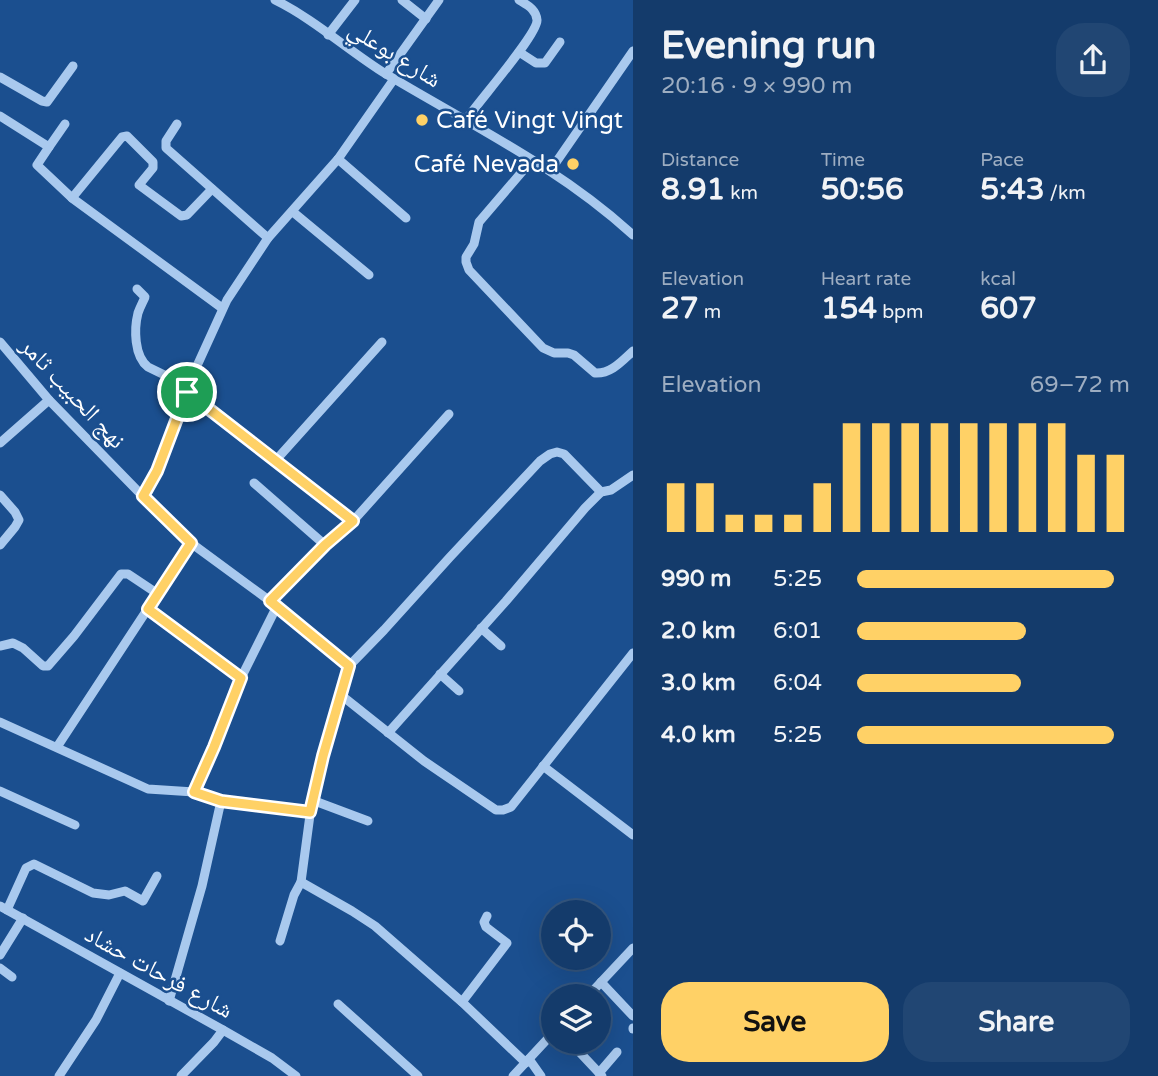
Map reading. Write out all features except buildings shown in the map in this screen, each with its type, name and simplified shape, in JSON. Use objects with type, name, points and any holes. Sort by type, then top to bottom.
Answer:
[{"type":"street","name":"شارع بوعلي","points":[[275,0],[390,76],[550,171],[600,206],[633,235]]},
{"type":"street","points":[[328,35],[355,0]]},
{"type":"street","points":[[402,0],[426,19]]},
{"type":"street","points":[[143,496],[157,471],[222,308],[268,238],[338,159],[439,0]]},
{"type":"street","points":[[467,120],[536,27],[537,19],[533,10],[519,0]]},
{"type":"street","points":[[519,52],[536,63],[545,63],[559,42]]},
{"type":"street","points":[[550,171],[633,51]]},
{"type":"street","points":[[0,77],[47,102],[73,66]]},
{"type":"street","points":[[0,116],[49,147]]},
{"type":"street","points":[[65,124],[37,165],[72,198],[222,308]]},
{"type":"street","points":[[177,124],[166,141],[166,148],[268,238]]},
{"type":"street","points":[[72,198],[122,137],[127,136],[153,162],[153,168],[139,185],[181,216],[187,215],[212,189]]},
{"type":"street","points":[[338,159],[406,218]]},
{"type":"street","points":[[532,160],[480,222],[474,244],[466,257],[469,270],[548,351],[574,355],[599,374],[614,368],[633,351]]},
{"type":"street","points":[[293,212],[369,275]]},
{"type":"street","points":[[137,289],[145,297],[136,328],[137,348],[140,358],[148,367],[188,389],[353,521]]},
{"type":"street","name":"نهج الحبيب ثامر","points":[[0,342],[48,400],[191,543],[274,603],[349,666]]},
{"type":"street","points":[[276,460],[382,342]]},
{"type":"street","points":[[0,443],[48,400]]},
{"type":"street","points":[[194,792],[274,603],[325,545],[353,521],[449,414]]},
{"type":"street","points":[[280,941],[301,881],[312,800],[328,733],[349,666],[513,489],[550,454],[564,454],[601,492]]},
{"type":"street","points":[[388,733],[601,492],[611,490],[633,475]]},
{"type":"street","points":[[254,484],[325,545]]},
{"type":"street","points":[[0,495],[19,520],[0,545]]},
{"type":"street","points":[[57,747],[191,543]]},
{"type":"street","points":[[0,646],[13,643],[23,648],[43,666],[48,666],[121,574],[128,574],[158,594]]},
{"type":"street","points":[[148,609],[241,678]]},
{"type":"street","points":[[481,628],[501,646]]},
{"type":"street","points":[[341,695],[424,761],[496,810],[503,810],[511,807],[633,653]]},
{"type":"street","points":[[440,674],[458,691]]},
{"type":"street","points":[[0,722],[148,789],[194,792],[221,801],[310,812]]},
{"type":"street","points":[[543,766],[633,835]]},
{"type":"street","points":[[0,791],[75,825]]},
{"type":"street","points":[[312,800],[368,821]]},
{"type":"street","points":[[169,1001],[202,886],[221,801]]},
{"type":"street","points":[[4,908],[26,868],[34,864],[93,893],[109,895],[125,891],[144,901],[157,876]]},
{"type":"street","points":[[301,881],[375,926],[541,1076]]},
{"type":"street","name":"شارع فرحات حشاد","points":[[4,908],[272,1058],[296,1076]]},
{"type":"street","points":[[462,1002],[507,943],[486,928],[484,922],[487,916]]},
{"type":"street","points":[[0,955],[23,918]]},
{"type":"street","points":[[633,948],[601,982],[633,1016]]},
{"type":"street","points":[[625,956],[633,965]]},
{"type":"street","points":[[0,968],[12,976]]},
{"type":"street","points":[[59,1076],[96,1020],[120,974]]},
{"type":"street","points":[[338,1004],[418,1076]]},
{"type":"street","points":[[181,1076],[223,1030]]},
{"type":"street","points":[[513,1076],[541,1046]]},
{"type":"street","points":[[582,1054],[601,1074],[617,1052]]},
{"type":"place","name":"Café Vingt Vingt","points":[[422,120]]},
{"type":"place","name":"Café Nevada","points":[[573,164]]},
{"type":"route","points":[[187,392],[353,521],[325,545],[270,601],[349,666],[310,812],[221,801],[194,792],[241,678],[148,609],[191,543],[143,496],[157,471],[187,392]]}]
